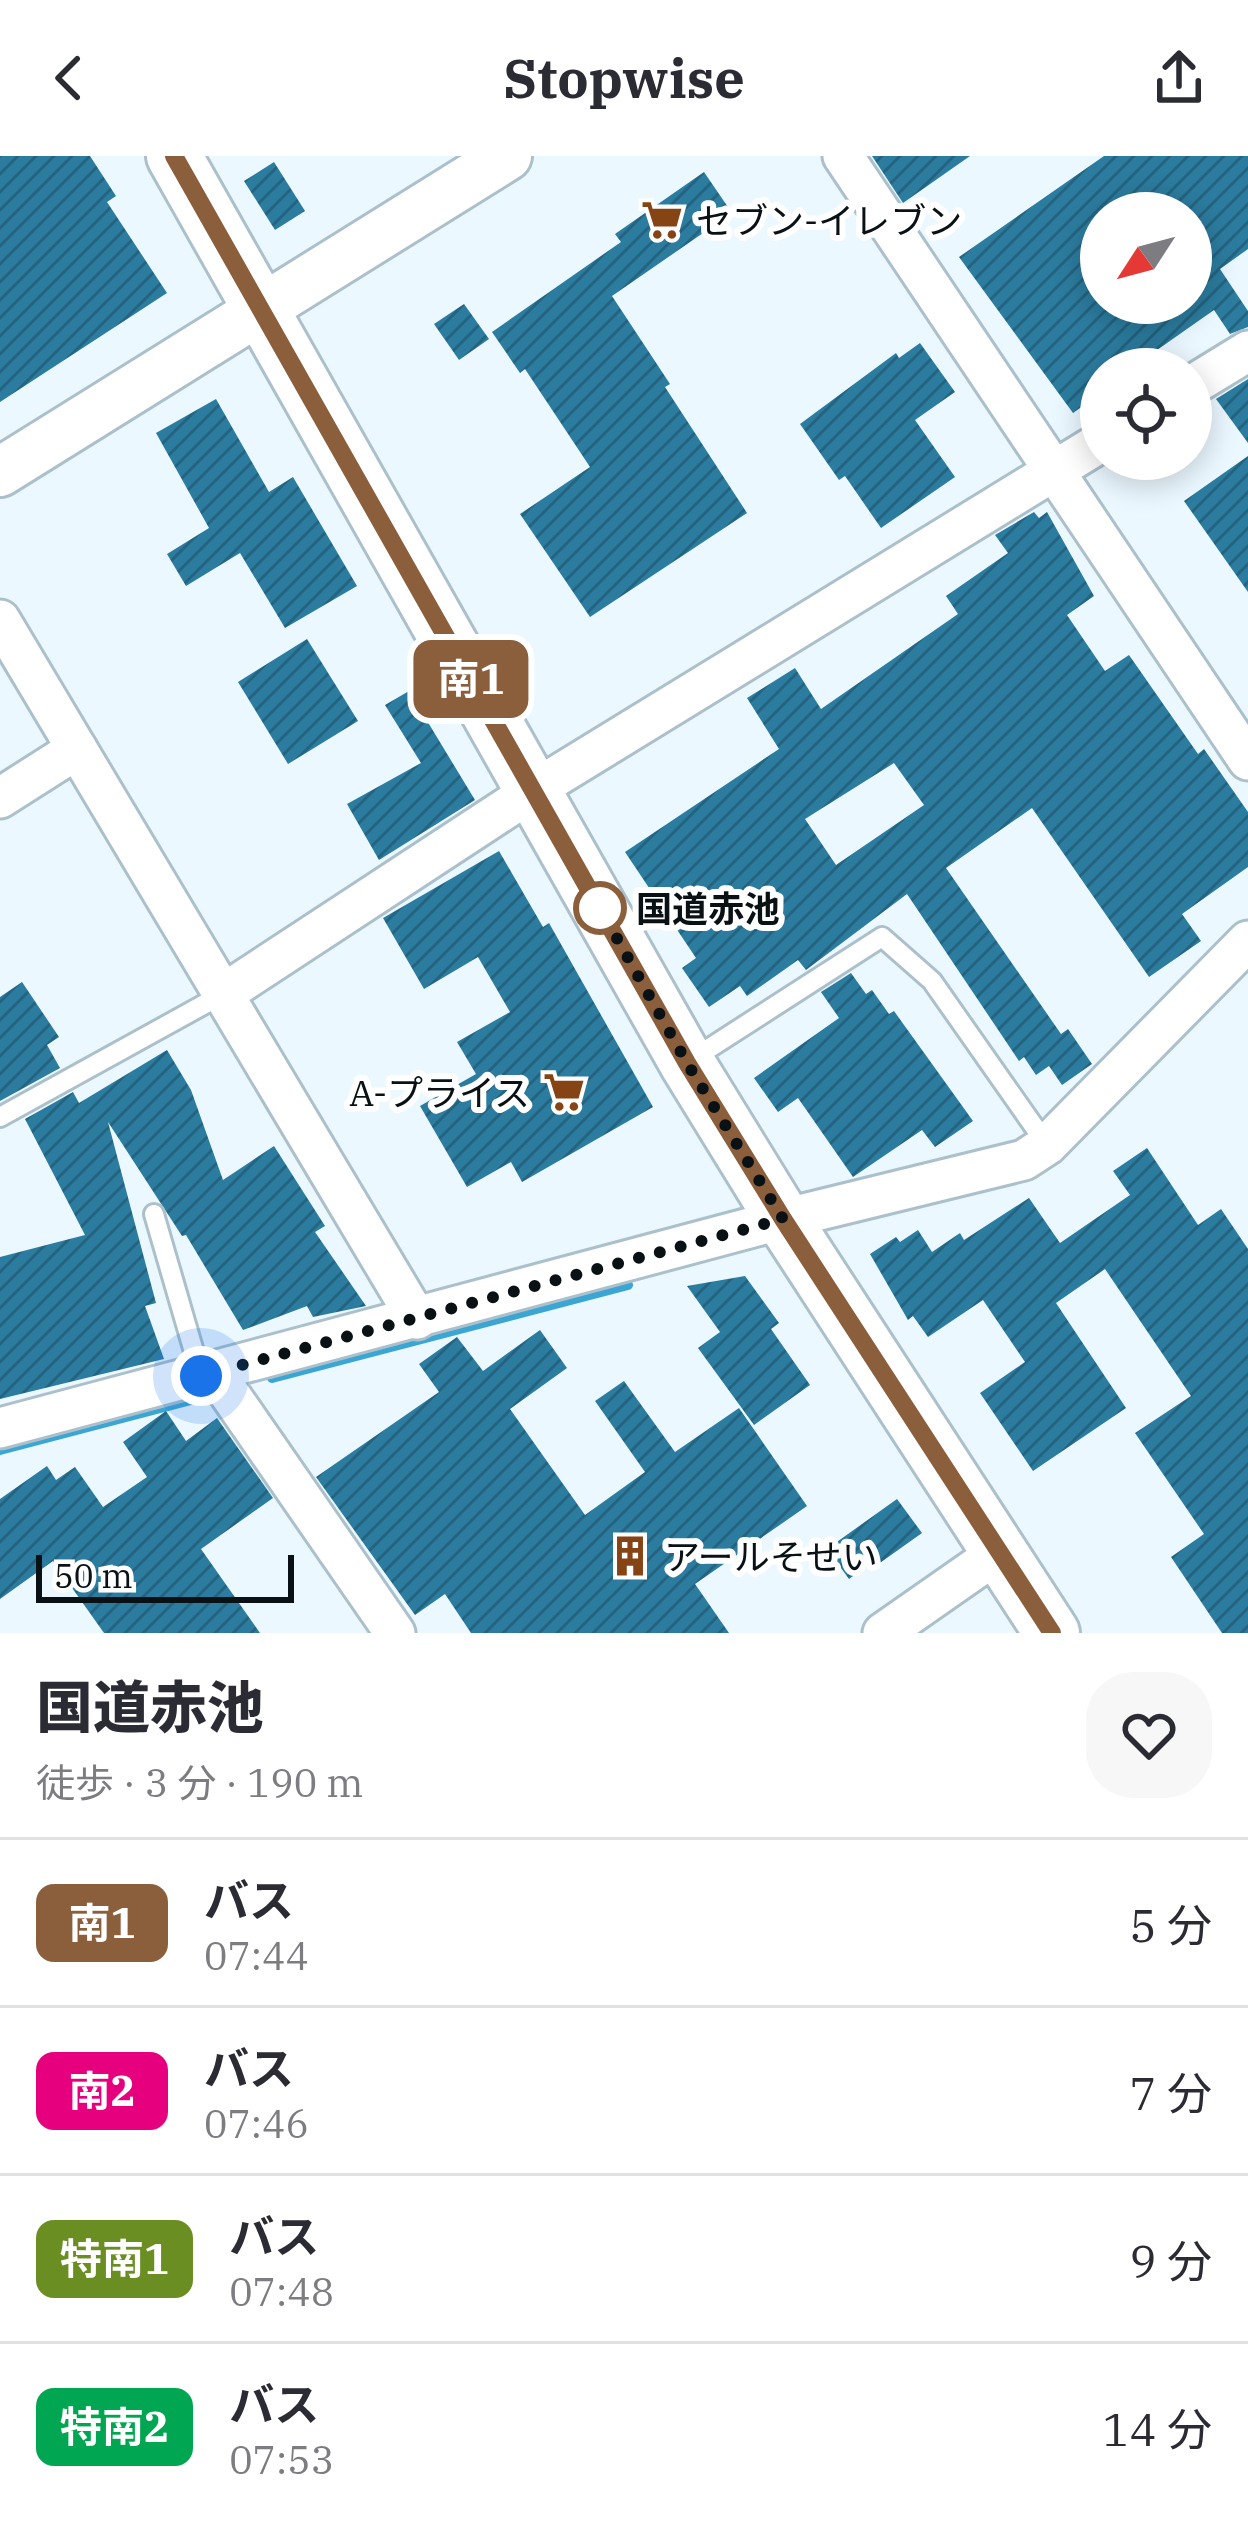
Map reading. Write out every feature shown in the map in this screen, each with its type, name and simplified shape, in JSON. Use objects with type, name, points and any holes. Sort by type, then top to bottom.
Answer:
[{"type":"main road","points":[[174,156],[687,1063],[1052,1633]]},
{"type":"street","points":[[0,472],[507,156]]},
{"type":"street","points":[[843,156],[1248,760]]},
{"type":"street","points":[[1212,373],[1248,351]]},
{"type":"street","points":[[223,994],[534,790],[1080,455]]},
{"type":"street","points":[[0,620],[417,1319]]},
{"type":"street","points":[[0,798],[77,749]]},
{"type":"street","points":[[0,1428],[783,1219],[1024,1160],[1047,1145],[1248,941]]},
{"type":"street","points":[[208,1374],[395,1633]]},
{"type":"street","points":[[883,1633],[999,1552]]},
{"type":"lane","points":[[687,1063],[882,937],[932,981],[1047,1145]]},
{"type":"lane","points":[[0,1117],[223,994]]},
{"type":"lane","points":[[154,1214],[208,1374]]},
{"type":"building","points":[[0,156],[90,156],[116,196],[107,202],[167,293],[0,402]]},
{"type":"building","points":[[872,156],[970,156],[903,203]]},
{"type":"building","points":[[1104,156],[1248,156],[1248,249],[1220,269],[1248,311],[1248,327],[1230,334],[1212,311],[1212,192],[1080,192],[1080,324],[1194,324],[1160,348],[1080,348],[1080,408],[1073,413],[959,257]]},
{"type":"building","points":[[274,162],[305,211],[275,230],[244,181]]},
{"type":"building","points":[[704,172],[732,213],[612,296],[747,513],[590,617],[520,514],[590,467],[525,369],[520,373],[492,332],[621,242],[615,234]]},
{"type":"building","points":[[464,304],[489,339],[459,360],[434,324]]},
{"type":"building","points":[[920,343],[955,392],[915,420],[955,477],[881,528],[845,476],[839,480],[800,424],[896,353],[899,358]]},
{"type":"building","points":[[1248,379],[1248,443],[1216,399]]},
{"type":"building","points":[[216,399],[269,492],[293,477],[357,586],[285,628],[240,553],[186,586],[167,554],[209,528],[156,433]]},
{"type":"building","points":[[1248,456],[1248,592],[1184,501]]},
{"type":"building","points":[[1034,512],[1039,518],[1047,512],[1094,596],[1067,615],[1105,671],[1129,655],[1198,754],[1204,749],[1248,812],[1248,867],[1182,914],[1201,941],[1149,977],[1032,808],[946,868],[1061,1034],[1068,1029],[1092,1064],[1062,1085],[1049,1066],[1036,1075],[1024,1057],[1019,1061],[907,894],[806,970],[798,960],[747,996],[740,986],[709,1007],[682,968],[696,958],[625,852],[779,749],[747,698],[795,668],[821,709],[958,614],[946,596],[1008,553],[995,535]],"holes":[[[894,763],[924,805],[836,865],[805,819]]]},
{"type":"building","points":[[307,639],[358,721],[288,764],[238,682]]},
{"type":"building","points":[[409,691],[475,800],[379,860],[347,804],[421,763],[385,705]]},
{"type":"building","points":[[499,851],[543,927],[549,923],[653,1107],[522,1182],[511,1162],[467,1187],[420,1106],[476,1074],[457,1042],[510,1012],[478,957],[424,989],[383,918]]},
{"type":"building","points":[[851,973],[866,994],[872,990],[889,1014],[894,1011],[973,1121],[935,1147],[922,1130],[853,1177],[798,1098],[778,1112],[754,1078],[839,1018],[821,992]]},
{"type":"building","points":[[22,982],[59,1037],[47,1045],[60,1068],[0,1101],[0,997]]},
{"type":"building","points":[[167,1050],[191,1090],[223,1180],[274,1146],[325,1226],[315,1232],[366,1306],[313,1317],[307,1306],[243,1330],[186,1235],[182,1236],[108,1122],[156,1303],[145,1306],[164,1359],[0,1399],[0,1257],[85,1235],[25,1119],[73,1092],[79,1103]]},
{"type":"building","points":[[1147,1148],[1198,1225],[1221,1209],[1248,1249],[1248,1633],[1222,1633],[1171,1557],[1204,1534],[1135,1433],[1191,1396],[1105,1269],[1056,1303],[1126,1408],[1033,1471],[980,1393],[1025,1362],[983,1300],[928,1337],[913,1316],[908,1320],[870,1254],[918,1230],[932,1252],[960,1233],[964,1240],[1029,1198],[1060,1243],[1130,1195],[1113,1171]]},
{"type":"building","points":[[745,1276],[779,1323],[771,1329],[810,1385],[754,1425],[698,1348],[720,1332],[687,1286]]},
{"type":"building","points":[[540,1330],[567,1368],[510,1409],[585,1515],[645,1472],[595,1401],[624,1381],[675,1452],[739,1408],[807,1506],[695,1584],[729,1633],[471,1633],[445,1594],[415,1615],[316,1477],[439,1392],[419,1364],[457,1337],[483,1371]]},
{"type":"building","points":[[166,1411],[186,1441],[217,1418],[273,1498],[201,1549],[260,1633],[104,1633],[53,1561],[0,1599],[0,1499],[47,1466],[56,1480],[75,1467],[103,1507],[147,1477],[123,1442]]},
{"type":"building","points":[[897,1499],[922,1533],[849,1579],[827,1549]]},
{"type":"waterway","points":[[272,1378],[628,1285]]},
{"type":"waterway","points":[[0,1450],[191,1400]]},
{"type":"bus line","name":"南1","points":[[174,156],[687,1063],[1052,1633]]},
{"type":"place","name":"セブン-イレブン","points":[[662,220]]},
{"type":"place","name":"国道赤池","points":[[600,908]]},
{"type":"place","name":"A-プライス","points":[[564,1092]]},
{"type":"place","name":"アールそせい","points":[[630,1556]]},
{"type":"route","points":[[201,1376],[783,1219],[687,1063],[600,908]]}]
